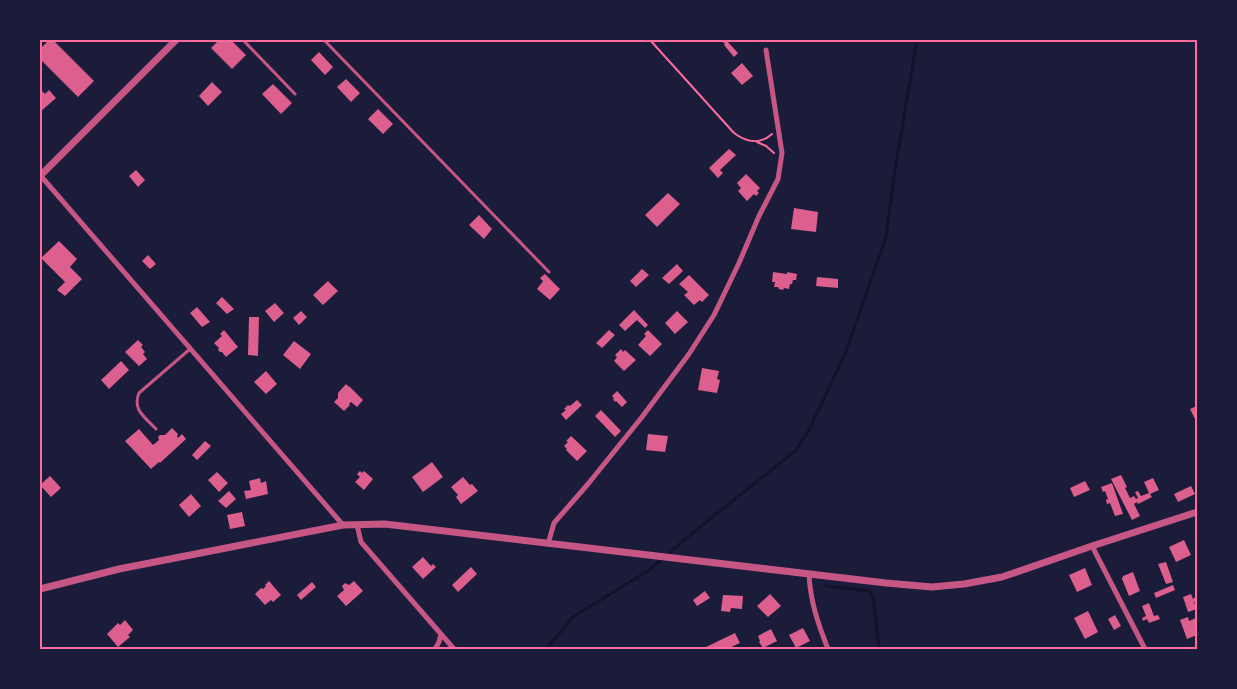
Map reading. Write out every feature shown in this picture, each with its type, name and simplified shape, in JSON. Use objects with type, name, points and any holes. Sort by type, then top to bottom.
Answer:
[{"type":"street","points":[[176,40],[40,175],[343,525]]},
{"type":"street","points":[[548,544],[554,523],[642,417],[689,354],[714,314],[778,179],[782,153],[766,50]]},
{"type":"street","points":[[40,589],[120,569],[343,525],[384,524],[932,587],[964,584],[1002,576],[1197,512]]},
{"type":"street","points":[[357,525],[361,542],[454,649]]},
{"type":"street","points":[[1092,546],[1145,649]]},
{"type":"street","points":[[809,574],[813,606],[828,649]]},
{"type":"street","points":[[435,649],[441,634]]},
{"type":"lane","points":[[242,40],[295,94]]},
{"type":"lane","points":[[324,40],[549,272]]},
{"type":"lane","points":[[156,429],[138,408],[136,400],[139,393],[190,348]]},
{"type":"path","points":[[650,40],[734,133],[740,138],[757,142],[772,151],[778,158],[780,166]]},
{"type":"path","points":[[757,142],[765,140],[770,136],[778,125]]},
{"type":"building","points":[[49,40],[53,40],[94,81],[78,97],[40,59],[40,49]]},
{"type":"building","points":[[219,40],[231,40],[246,55],[232,69],[211,48]]},
{"type":"building","points":[[721,40],[726,40],[738,53],[734,57],[725,44]]},
{"type":"building","points":[[319,52],[333,67],[325,75],[311,60]]},
{"type":"building","points":[[742,63],[753,76],[742,85],[731,73]]},
{"type":"building","points":[[346,79],[360,93],[351,102],[337,87]]},
{"type":"building","points":[[212,82],[222,92],[208,106],[199,96]]},
{"type":"building","points":[[273,84],[292,103],[281,114],[262,94]]},
{"type":"building","points":[[40,89],[45,94],[49,90],[56,98],[40,112]]},
{"type":"building","points":[[378,109],[393,124],[383,134],[368,119]]},
{"type":"building","points":[[729,149],[736,155],[720,170],[723,173],[718,178],[709,168]]},
{"type":"building","points":[[136,170],[145,180],[138,187],[129,176]]},
{"type":"building","points":[[746,174],[760,188],[756,196],[754,194],[747,201],[738,191],[741,188],[737,183]]},
{"type":"building","points":[[668,193],[680,204],[657,227],[645,215]]},
{"type":"building","points":[[794,208],[818,212],[816,232],[791,229]]},
{"type":"building","points":[[479,215],[492,229],[484,239],[469,225]]},
{"type":"building","points":[[59,241],[77,259],[70,267],[82,279],[65,296],[57,290],[65,282],[41,258]]},
{"type":"building","points":[[148,255],[156,264],[150,269],[142,261]]},
{"type":"building","points":[[677,264],[683,271],[669,284],[662,278]]},
{"type":"building","points":[[642,269],[649,275],[636,287],[630,281]]},
{"type":"building","points":[[773,272],[797,274],[796,280],[793,280],[789,289],[779,289],[774,287],[775,282],[772,282]]},
{"type":"building","points":[[545,274],[560,289],[550,300],[537,289],[543,281],[540,278]]},
{"type":"building","points":[[689,275],[709,295],[702,302],[700,300],[694,305],[684,295],[688,292],[679,284]]},
{"type":"building","points":[[817,277],[838,279],[838,288],[816,286]]},
{"type":"building","points":[[328,281],[338,291],[323,305],[313,295]]},
{"type":"building","points":[[222,297],[234,309],[227,314],[216,303]]},
{"type":"building","points":[[275,303],[284,313],[274,322],[265,311]]},
{"type":"building","points":[[197,307],[210,322],[202,327],[190,313]]},
{"type":"building","points":[[634,310],[648,325],[645,328],[637,320],[625,331],[619,325]]},
{"type":"building","points":[[301,311],[307,317],[299,325],[293,318]]},
{"type":"building","points":[[677,311],[688,322],[675,334],[665,323]]},
{"type":"building","points":[[249,317],[259,317],[258,356],[248,355]]},
{"type":"building","points":[[224,330],[238,347],[226,357],[218,350],[219,348],[214,343],[222,336],[220,334]]},
{"type":"building","points":[[609,330],[615,335],[602,348],[596,343]]},
{"type":"building","points":[[648,330],[662,344],[650,356],[638,345],[646,336],[644,334]]},
{"type":"building","points":[[138,340],[143,345],[141,347],[145,352],[143,354],[147,359],[139,366],[125,352]]},
{"type":"building","points":[[294,341],[311,354],[300,369],[283,355]]},
{"type":"building","points":[[621,349],[623,352],[625,350],[636,360],[624,371],[614,361],[617,357],[615,355]]},
{"type":"building","points":[[121,361],[129,370],[109,389],[101,380]]},
{"type":"building","points":[[702,368],[719,371],[717,379],[720,380],[717,393],[698,390]]},
{"type":"building","points":[[266,371],[277,384],[266,394],[254,382]]},
{"type":"building","points":[[346,384],[363,400],[357,407],[351,402],[344,411],[334,402],[338,398],[338,393]]},
{"type":"building","points":[[617,391],[627,402],[622,407],[615,402],[612,396]]},
{"type":"building","points":[[577,400],[582,405],[566,420],[561,414],[568,405],[570,406]]},
{"type":"building","points":[[1197,406],[1197,423],[1190,409]]},
{"type":"building","points":[[601,410],[621,431],[615,437],[595,416]]},
{"type":"building","points":[[172,428],[178,434],[178,438],[182,434],[186,439],[151,469],[125,441],[139,429],[153,445],[159,440],[158,437],[160,435],[165,435]]},
{"type":"building","points":[[648,434],[668,436],[665,452],[646,450]]},
{"type":"building","points":[[571,436],[587,451],[577,461],[564,446]]},
{"type":"building","points":[[205,441],[211,446],[197,460],[192,455]]},
{"type":"building","points":[[432,462],[443,477],[423,492],[412,477]]},
{"type":"building","points":[[360,471],[362,473],[364,471],[373,479],[364,490],[355,482],[360,477],[357,474]]},
{"type":"building","points":[[217,472],[228,483],[219,492],[208,480]]},
{"type":"building","points":[[1121,475],[1130,498],[1134,496],[1136,499],[1138,498],[1135,492],[1138,491],[1141,496],[1149,493],[1144,482],[1153,478],[1159,490],[1150,494],[1152,497],[1134,504],[1140,516],[1132,520],[1111,479]]},
{"type":"building","points":[[50,476],[61,488],[51,497],[40,485]]},
{"type":"building","points":[[463,477],[478,491],[461,504],[456,497],[458,495],[451,487]]},
{"type":"building","points":[[260,478],[261,483],[266,481],[268,494],[246,499],[244,491],[251,490],[249,481]]},
{"type":"building","points":[[1085,481],[1090,490],[1074,497],[1070,488]]},
{"type":"building","points":[[1112,483],[1123,514],[1115,516],[1110,503],[1107,504],[1106,500],[1108,499],[1101,487]]},
{"type":"building","points":[[1191,486],[1195,494],[1178,502],[1174,494]]},
{"type":"building","points":[[229,491],[236,499],[226,508],[218,501]]},
{"type":"building","points":[[191,494],[201,506],[189,517],[179,505]]},
{"type":"building","points":[[242,512],[245,526],[230,529],[227,515]]},
{"type":"building","points":[[1184,540],[1191,555],[1176,562],[1169,547]]},
{"type":"building","points":[[423,557],[431,566],[433,564],[436,567],[423,579],[412,567]]},
{"type":"building","points":[[1166,562],[1173,582],[1166,584],[1158,564]]},
{"type":"building","points":[[471,567],[477,574],[458,592],[452,585]]},
{"type":"building","points":[[1085,568],[1092,585],[1077,592],[1069,575]]},
{"type":"building","points":[[1133,572],[1140,591],[1129,596],[1122,579],[1123,576]]},
{"type":"building","points":[[269,581],[281,595],[273,602],[271,600],[265,605],[255,594],[261,588],[263,589]]},
{"type":"building","points":[[354,581],[363,591],[346,606],[337,596],[344,590],[342,586],[345,583],[349,585]]},
{"type":"building","points":[[312,582],[316,587],[301,600],[297,595]]},
{"type":"building","points":[[1173,585],[1175,590],[1156,598],[1154,593]]},
{"type":"building","points":[[705,591],[710,598],[697,606],[693,600]]},
{"type":"building","points":[[770,594],[781,606],[768,617],[757,606]]},
{"type":"building","points":[[1191,594],[1193,599],[1196,597],[1197,601],[1194,602],[1197,609],[1188,612],[1183,597]]},
{"type":"building","points":[[723,595],[743,596],[742,609],[731,608],[730,612],[721,611]]},
{"type":"building","points":[[1149,603],[1154,616],[1158,615],[1160,619],[1149,623],[1147,619],[1143,621],[1142,618],[1146,616],[1142,606]]},
{"type":"building","points":[[1088,611],[1098,632],[1085,639],[1074,618]]},
{"type":"building","points":[[1115,615],[1121,626],[1114,630],[1108,619]]},
{"type":"building","points":[[1188,617],[1189,621],[1196,618],[1197,635],[1187,639],[1180,620]]},
{"type":"building","points":[[125,620],[133,630],[128,635],[130,637],[118,647],[107,634],[118,623],[120,625]]},
{"type":"building","points":[[803,628],[810,641],[796,648],[789,635]]},
{"type":"building","points":[[771,629],[777,641],[763,648],[758,636]]},
{"type":"building","points":[[735,633],[740,643],[727,649],[707,649],[706,647]]},
{"type":"waterway","points":[[546,649],[574,616],[648,571],[795,451],[808,432],[845,354],[886,237],[894,176],[917,40]]},
{"type":"waterway","points":[[826,586],[869,591],[873,596],[879,649]]}]
